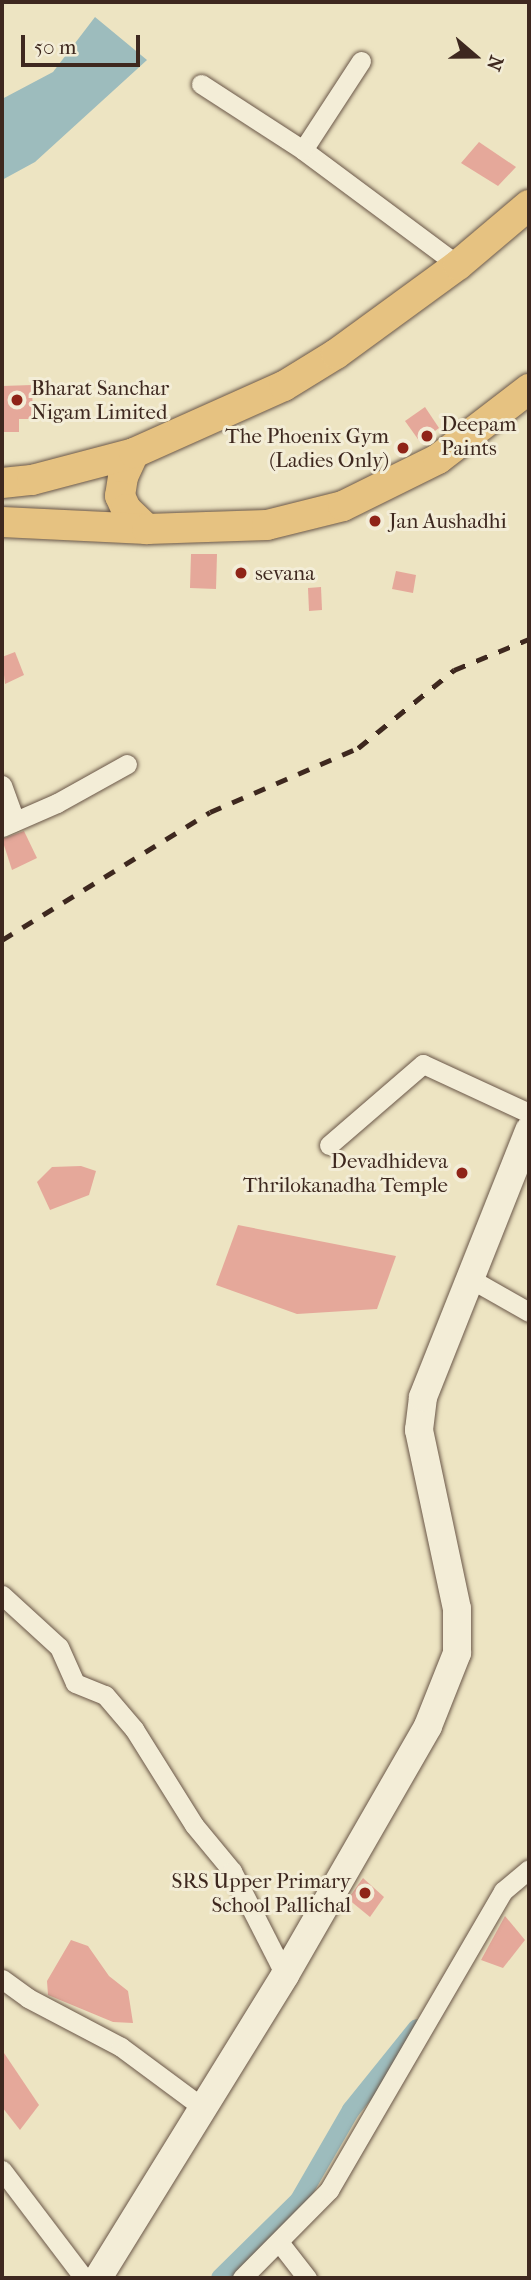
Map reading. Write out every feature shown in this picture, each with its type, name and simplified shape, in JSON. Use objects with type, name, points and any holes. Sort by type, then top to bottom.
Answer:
[{"type":"main road","points":[[2,483],[72,471],[134,453],[284,386],[336,354],[458,265],[529,205]]},
{"type":"main road","points":[[2,522],[147,529],[204,535],[267,525],[343,506],[438,459],[529,389]]},
{"type":"main road","points":[[134,453],[122,477],[120,496],[126,509],[147,529]]},
{"type":"street","points":[[303,150],[361,61]]},
{"type":"street","points":[[201,84],[303,150],[458,265]]},
{"type":"street","points":[[2,785],[8,824],[127,764]]},
{"type":"street","points":[[329,1145],[423,1064],[529,1113]]},
{"type":"street","points":[[98,2278],[285,1975],[428,1726],[457,1654],[457,1609],[419,1430],[423,1396],[529,1130]]},
{"type":"street","points":[[469,1278],[529,1312]]},
{"type":"street","points":[[2,1595],[59,1647],[75,1683],[105,1695],[134,1729],[194,1825],[232,1871],[285,1975]]},
{"type":"street","points":[[242,2278],[329,2190],[503,1891],[529,1869]]},
{"type":"street","points":[[2,1979],[28,1998],[121,2047],[203,2108]]},
{"type":"street","points":[[2,2170],[84,2278]]},
{"type":"street","points":[[279,2242],[307,2278]]},
{"type":"water","points":[[95,17],[147,60],[35,162],[2,180],[2,99],[53,72]]},
{"type":"building","points":[[479,142],[516,167],[498,186],[461,163]]},
{"type":"building","name":"Bharat Sanchar Nigam Limited","points":[[32,385],[33,419],[19,419],[19,432],[3,432],[2,386]]},
{"type":"building","points":[[425,407],[439,428],[420,442],[405,421]]},
{"type":"building","points":[[191,554],[217,554],[216,589],[190,588]]},
{"type":"building","points":[[396,571],[416,575],[413,593],[392,589]]},
{"type":"building","points":[[321,587],[322,610],[309,611],[308,588]]},
{"type":"building","points":[[15,652],[24,675],[5,684],[2,657]]},
{"type":"building","points":[[24,831],[37,858],[12,870],[2,839]]},
{"type":"building","points":[[81,1166],[96,1171],[89,1195],[50,1210],[37,1182],[52,1167]]},
{"type":"building","points":[[238,1225],[396,1256],[377,1309],[297,1314],[216,1285]]},
{"type":"building","points":[[363,1878],[384,1897],[370,1917],[348,1899]]},
{"type":"building","points":[[505,1916],[525,1940],[503,1968],[481,1960]]},
{"type":"building","points":[[71,1940],[88,1946],[109,1976],[128,1991],[133,2023],[113,2022],[48,1995],[47,1981]]},
{"type":"building","points":[[2,2050],[39,2105],[20,2130],[2,2107]]},
{"type":"waterway","points":[[220,2278],[299,2200],[351,2110],[417,2028]]},
{"type":"railway","points":[[2,940],[210,812],[358,748],[454,670],[529,639]]},
{"type":"place","name":"Bharat Sanchar Nigam Limited","points":[[17,400]]},
{"type":"place","name":"Deepam Paints","points":[[427,436]]},
{"type":"place","name":"The Phoenix Gym (Ladies Only)","points":[[403,448]]},
{"type":"place","name":"Jan Aushadhi","points":[[375,521]]},
{"type":"place","name":"sevana","points":[[241,573]]},
{"type":"place","name":"Devadhideva Thrilokanadha Temple","points":[[462,1173]]},
{"type":"place","name":"SRS Upper Primary School Pallichal","points":[[365,1893]]}]
